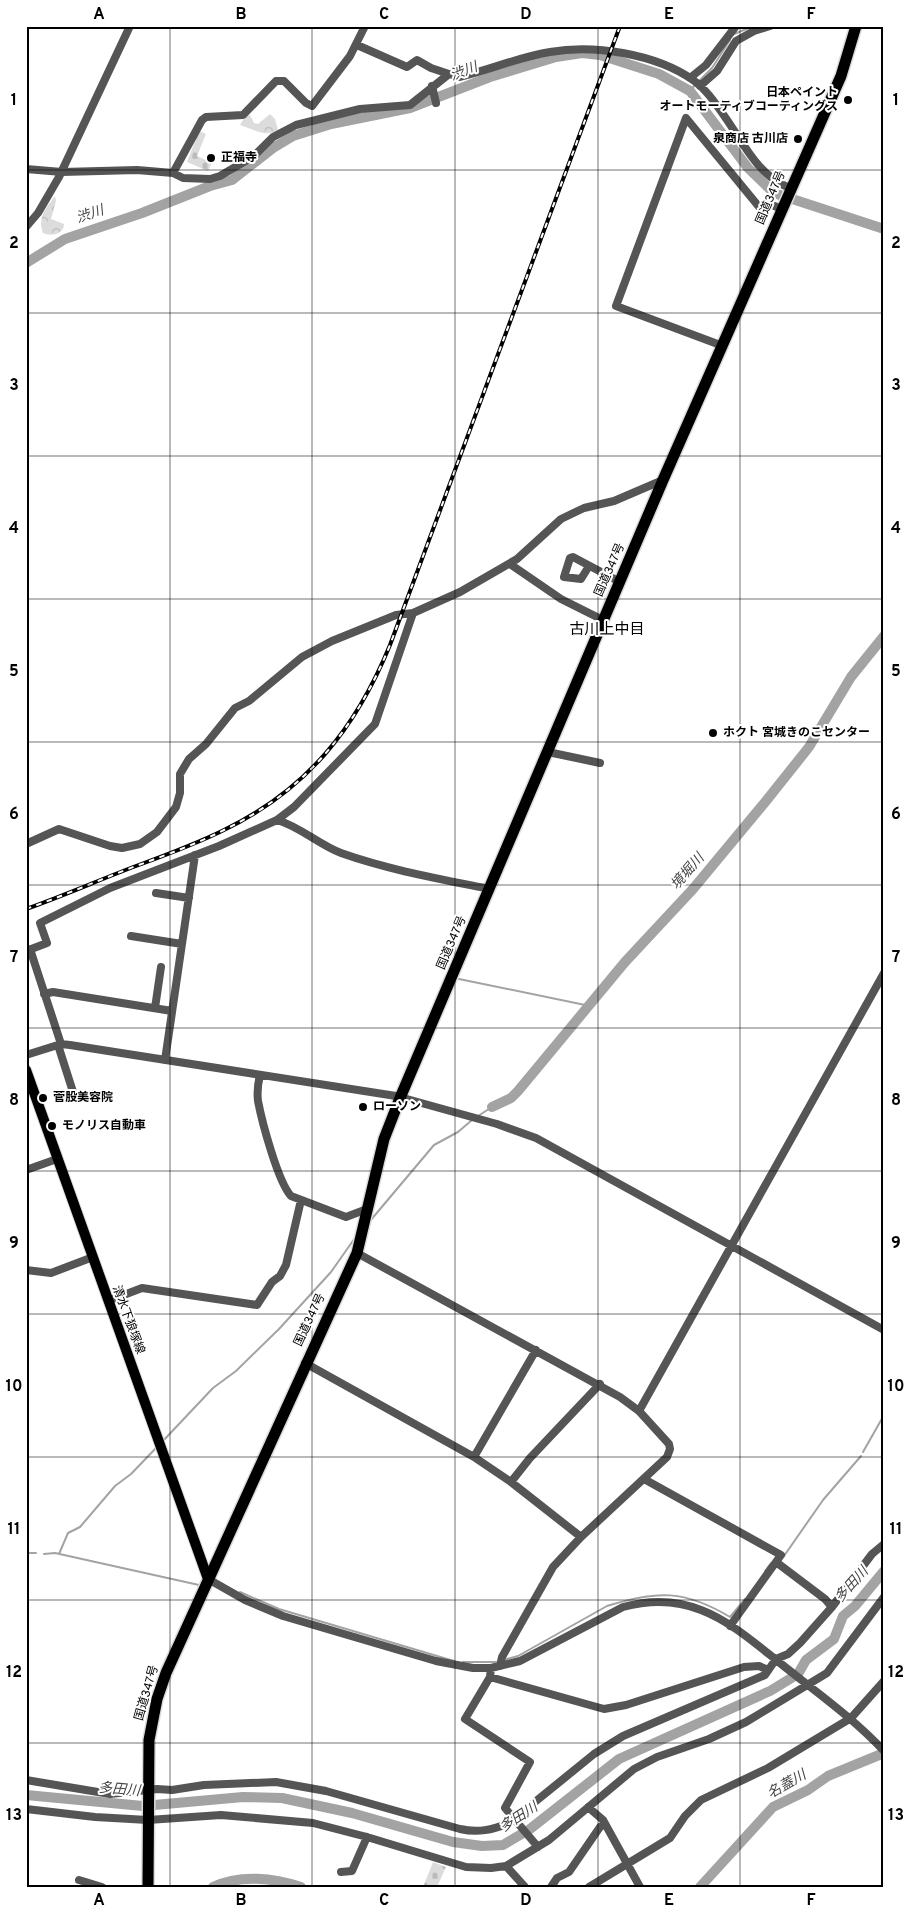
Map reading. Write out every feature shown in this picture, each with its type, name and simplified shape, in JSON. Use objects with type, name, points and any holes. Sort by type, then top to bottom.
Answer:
[{"type":"highway","name":"国道347号","points":[[148,1887],[149,1740],[157,1698],[166,1673],[305,1363],[357,1253],[384,1139],[400,1098],[663,480],[723,346],[782,206],[841,76],[856,26]]},
{"type":"main road","name":"清水下狼塚線","points":[[26,1070],[208,1579]]},
{"type":"street","points":[[26,227],[51,194],[130,26]]},
{"type":"street","points":[[173,173],[202,120],[206,117],[243,115],[276,81],[280,80],[312,106],[356,45],[365,26]]},
{"type":"street","points":[[695,82],[736,26]]},
{"type":"street","points":[[695,82],[717,71],[736,41],[754,31],[770,26]]},
{"type":"street","points":[[356,45],[407,68],[417,60],[431,68],[459,77],[550,52],[582,48],[612,50],[646,59],[695,82],[722,112],[768,177],[790,190]]},
{"type":"street","points":[[26,170],[62,172],[137,170],[173,173],[183,178],[215,177],[254,156],[272,137],[296,125],[360,108],[410,105],[449,74]]},
{"type":"street","points":[[432,86],[436,103]]},
{"type":"street","points":[[723,346],[616,306],[686,118],[760,208],[772,205],[782,206]]},
{"type":"street","points":[[26,844],[59,829],[110,846],[122,848],[140,844],[157,832],[171,816],[179,799],[180,774],[184,766],[206,744],[234,708],[249,701],[306,654],[396,615],[413,613],[460,592],[510,564],[560,519],[584,508],[614,501],[663,480]]},
{"type":"street","points":[[510,564],[561,599],[603,620]]},
{"type":"street","points":[[589,566],[620,582]]},
{"type":"street","points":[[74,1095],[44,994],[28,950],[46,944],[40,923],[110,888],[278,820],[319,783],[374,724],[413,613]]},
{"type":"street","points":[[548,752],[600,763]]},
{"type":"street","points":[[278,820],[292,824],[318,841],[346,855],[398,869],[490,889]]},
{"type":"street","points":[[165,1060],[195,855]]},
{"type":"street","points":[[156,893],[189,898]]},
{"type":"street","points":[[131,936],[182,944]]},
{"type":"street","points":[[155,1008],[161,967]]},
{"type":"street","points":[[639,1411],[880,987],[884,973]]},
{"type":"street","points":[[44,994],[54,992],[172,1011]]},
{"type":"street","points":[[26,1055],[60,1045],[396,1096],[483,1120],[536,1138],[732,1248],[884,1330]]},
{"type":"street","points":[[260,1075],[258,1100],[276,1165],[288,1192],[301,1200],[346,1218],[366,1215]]},
{"type":"street","points":[[26,1170],[58,1159]]},
{"type":"street","points":[[108,1301],[142,1288],[257,1305],[272,1282],[280,1276],[286,1265],[301,1200]]},
{"type":"street","points":[[357,1253],[600,1384],[639,1411],[669,1444],[670,1449],[667,1457],[581,1537],[553,1567],[501,1663]]},
{"type":"street","points":[[26,1270],[51,1273],[92,1257]]},
{"type":"street","points":[[474,1457],[536,1350]]},
{"type":"street","points":[[305,1363],[474,1457],[511,1482],[581,1537]]},
{"type":"street","points":[[511,1482],[530,1458],[600,1384]]},
{"type":"street","points":[[644,1479],[781,1555],[730,1626]]},
{"type":"street","points":[[26,1780],[110,1794],[172,1790],[204,1785],[276,1782],[326,1791],[470,1831],[494,1829],[509,1823],[611,1743],[759,1679],[800,1643],[832,1607],[872,1554],[884,1544]]},
{"type":"street","points":[[776,1562],[826,1599],[832,1607]]},
{"type":"street","points":[[208,1579],[245,1600],[284,1616],[449,1665],[491,1668],[501,1663],[520,1661],[608,1614],[637,1604],[662,1602],[686,1605],[700,1610],[730,1626],[778,1661],[851,1718],[883,1750]]},
{"type":"street","points":[[26,1809],[81,1816],[148,1818],[221,1815],[313,1823],[466,1867],[506,1866],[537,1845],[624,1777],[645,1763],[746,1722],[806,1683],[827,1673],[884,1597]]},
{"type":"street","points":[[490,1677],[604,1710],[626,1705],[744,1667],[759,1666],[768,1670]]},
{"type":"street","points":[[491,1668],[490,1677],[465,1719],[530,1762],[528,1770],[505,1805],[514,1819],[537,1845]]},
{"type":"street","points":[[589,1887],[670,1838],[685,1816],[701,1800],[768,1768],[851,1718],[884,1681]]},
{"type":"street","points":[[588,1806],[603,1820],[640,1887]]},
{"type":"street","points":[[551,1887],[557,1878],[569,1872],[604,1824]]},
{"type":"street","points":[[341,1872],[352,1871],[367,1837]]},
{"type":"street","points":[[506,1866],[525,1887]]},
{"type":"street","points":[[79,1880],[102,1887]]},
{"type":"green space","points":[[270,114],[275,119],[278,130],[273,132],[259,132],[240,125],[245,117],[250,115],[254,123],[258,124]]},
{"type":"green space","points":[[199,131],[206,134],[197,156],[212,163],[208,171],[187,162]]},
{"type":"green space","points":[[55,196],[56,201],[51,219],[64,224],[62,230],[56,234],[46,234],[43,233],[41,228],[42,218]]},
{"type":"green space","points":[[433,1862],[446,1867],[437,1887],[423,1887]]},
{"type":"waterway","points":[[734,34],[754,26]]},
{"type":"waterway","points":[[698,82],[712,68],[730,40]]},
{"type":"waterway","name":"渋川","points":[[26,263],[65,239],[142,213],[210,186],[232,180],[273,148],[293,136],[331,124],[410,108],[490,77],[556,57],[582,53],[600,55],[659,74],[690,91],[748,168],[774,193],[884,229]]},
{"type":"waterway","name":"渋川","points":[[690,91],[695,85]]},
{"type":"waterway","name":"境堀川","points":[[492,1107],[511,1098],[518,1091],[625,962],[693,889],[809,747],[851,677],[884,636]]},
{"type":"waterway","points":[[459,979],[590,1006]]},
{"type":"waterway","points":[[478,1116],[492,1107]]},
{"type":"waterway","points":[[370,1221],[434,1145],[458,1132],[472,1120]]},
{"type":"waterway","points":[[162,1442],[213,1388],[236,1371],[279,1329],[331,1272],[357,1235]]},
{"type":"waterway","points":[[863,1452],[884,1415]]},
{"type":"waterway","points":[[59,1554],[68,1533],[80,1527],[115,1486],[131,1474],[157,1447]]},
{"type":"waterway","points":[[784,1556],[823,1500],[861,1456]]},
{"type":"waterway","points":[[26,1553],[36,1553]]},
{"type":"waterway","points":[[44,1554],[55,1553],[199,1585]]},
{"type":"waterway","points":[[765,1571],[771,1563]]},
{"type":"waterway","name":"多田川","points":[[26,1795],[143,1806],[243,1797],[282,1798],[352,1813],[453,1842],[482,1846],[503,1845],[530,1829],[619,1759],[770,1691],[798,1674],[806,1660],[834,1639],[843,1616],[855,1606],[884,1571]]},
{"type":"waterway","points":[[240,1592],[279,1609],[454,1661]]},
{"type":"waterway","points":[[503,1660],[518,1656],[607,1606],[625,1601],[656,1595],[684,1597],[714,1608],[730,1617],[745,1599]]},
{"type":"waterway","points":[[463,1662],[498,1662]]},
{"type":"waterway","name":"名蓋川","points":[[700,1887],[773,1807],[808,1790],[828,1776],[884,1753]]},
{"type":"waterway","name":"名蓋川","points":[[213,1887],[234,1880],[246,1879],[280,1881],[301,1887]]},
{"type":"railway","points":[[26,909],[192,845],[254,814],[304,776],[325,754],[344,729],[377,675],[390,645],[620,26]]},
{"type":"place","name":"日本ペイント オートモーティブコーティングス","points":[[848,100]]},
{"type":"place","name":"泉商店 古川店","points":[[798,139]]},
{"type":"place","name":"正福寺","points":[[211,158]]},
{"type":"place","name":"ホクト 宮城きのこセンター","points":[[713,733]]},
{"type":"place","name":"菅股美容院","points":[[43,1098]]},
{"type":"place","name":"ローソン","points":[[363,1107]]},
{"type":"place","name":"モノリス自動車","points":[[52,1126]]},
{"type":"district","name":"古川上中目","points":[[607,630]]}]
